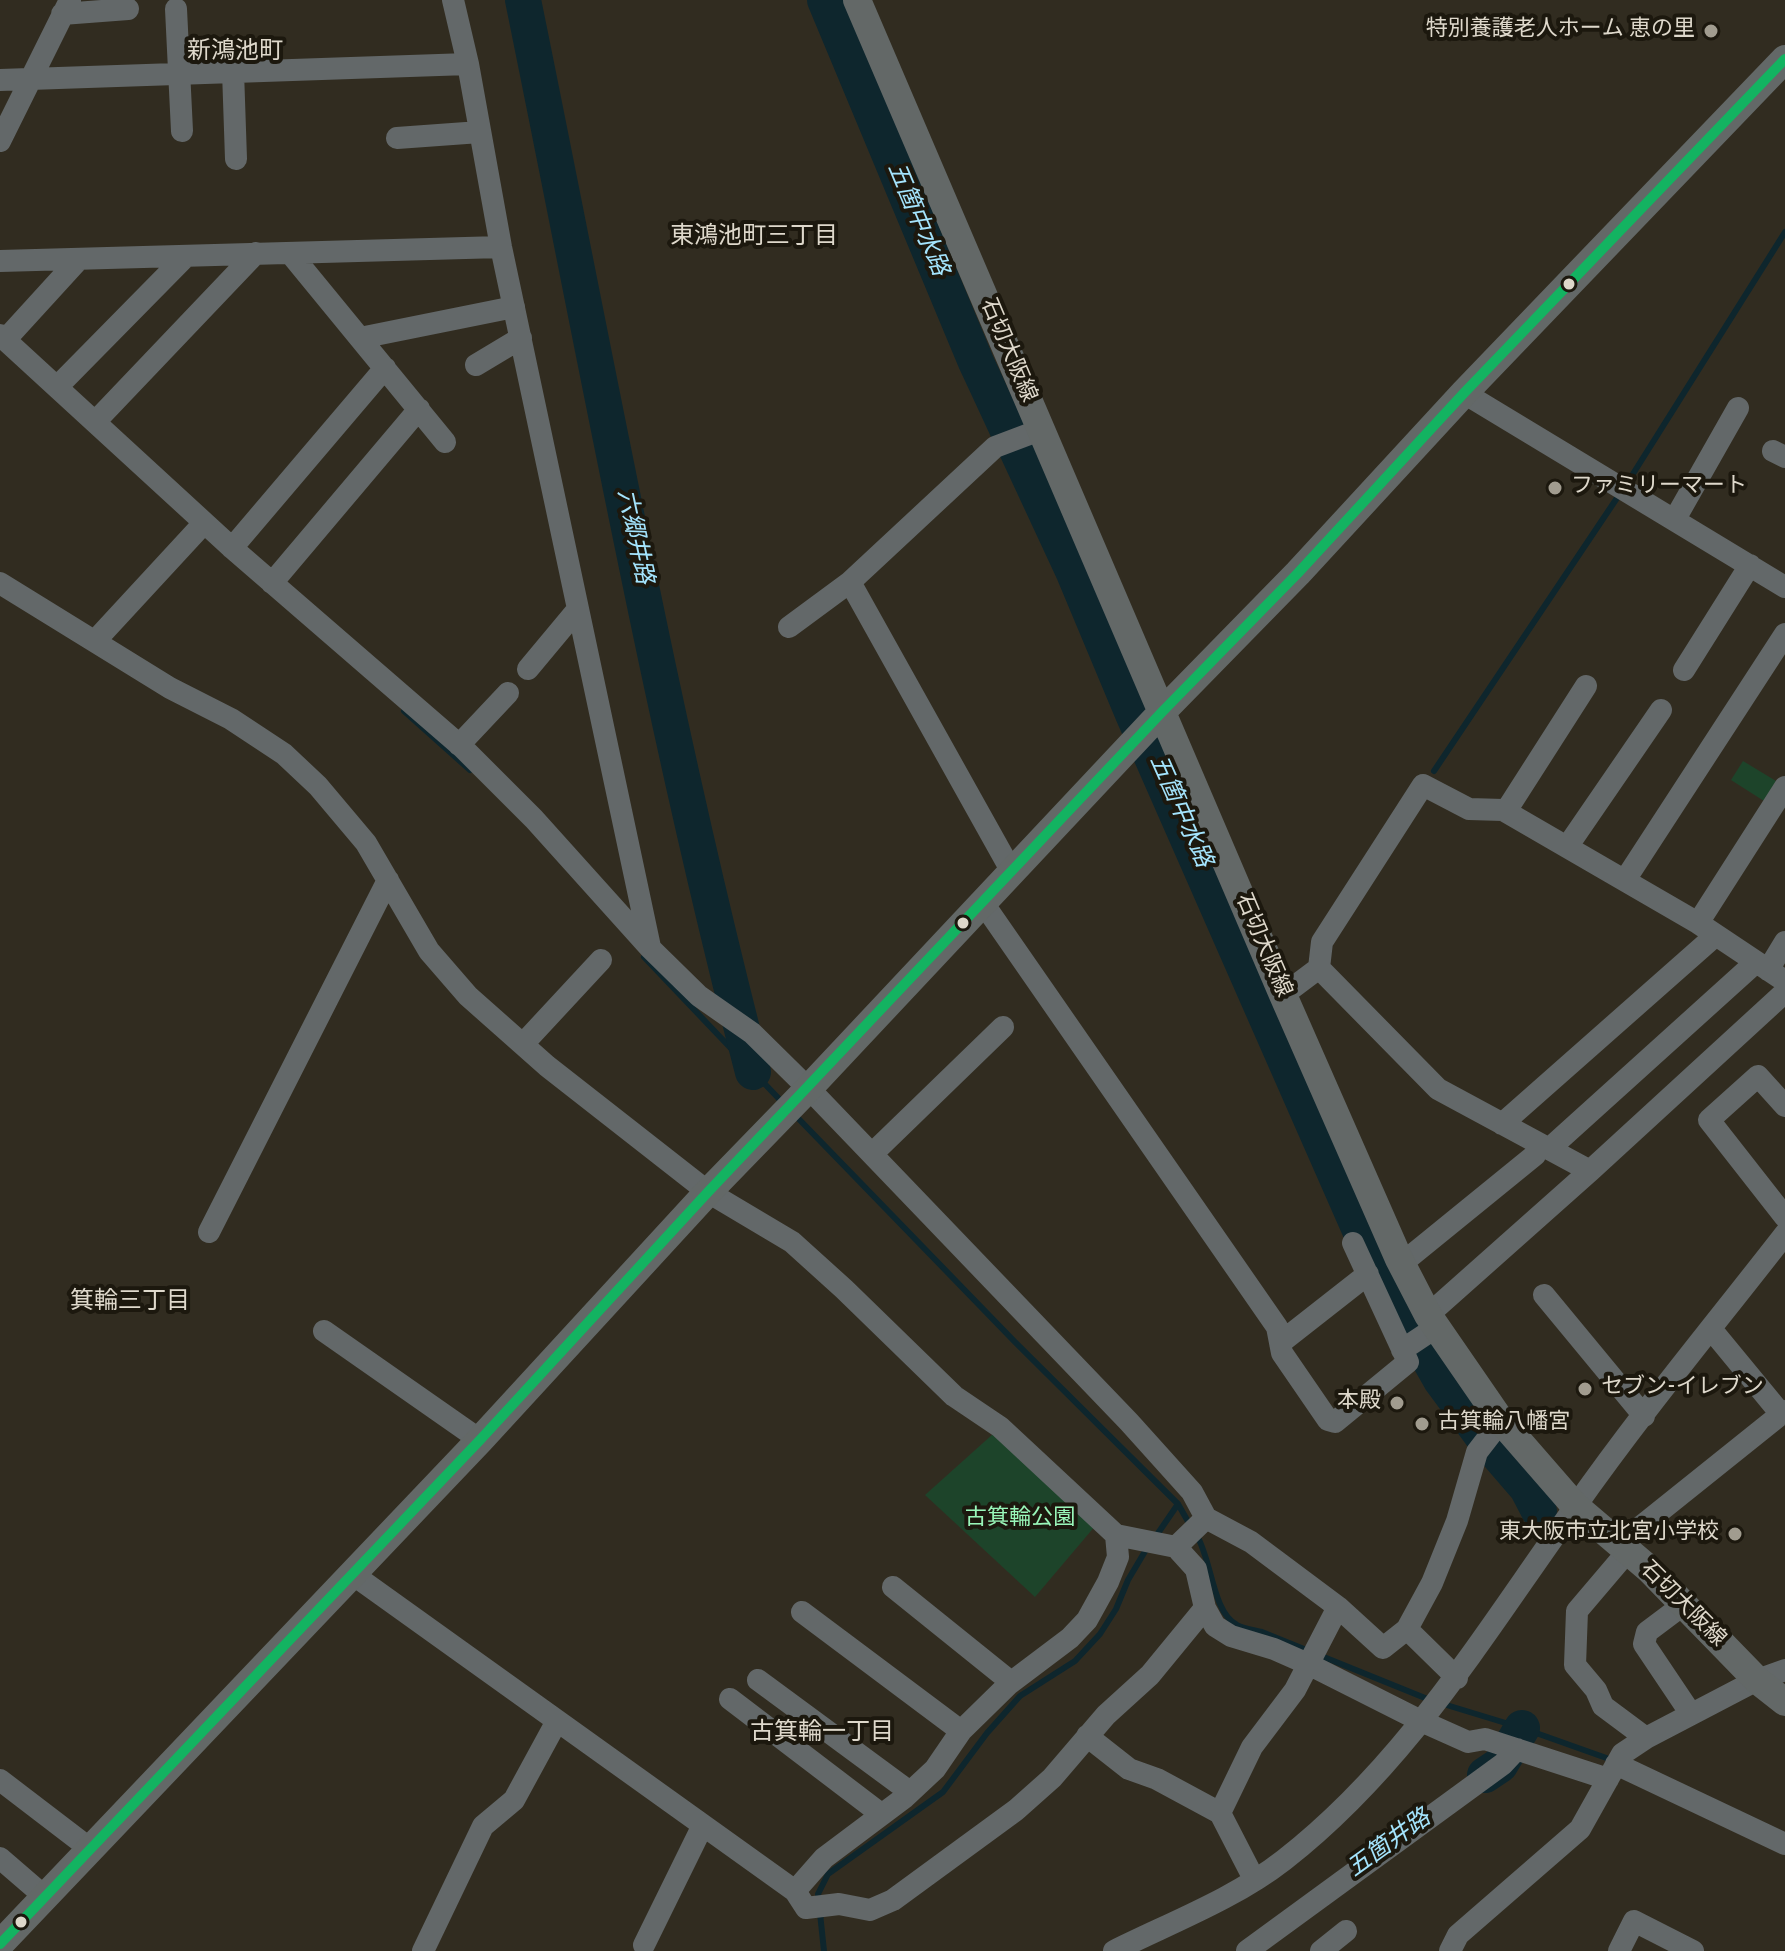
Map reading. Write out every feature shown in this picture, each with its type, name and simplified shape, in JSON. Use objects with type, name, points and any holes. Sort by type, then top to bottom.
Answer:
[{"type":"main road","name":"石切大阪線","points":[[857,0],[1033,432],[1155,719],[1283,995],[1401,1264],[1420,1335],[1575,1506],[1623,1547],[1757,1680],[1785,1702]]},
{"type":"main road","points":[[0,1944],[480,1440],[708,1192],[1155,719],[1298,573],[1464,393],[1785,59]]},
{"type":"street","points":[[453,0],[468,64],[501,247],[650,948]]},
{"type":"street","points":[[0,141],[66,7],[128,9]]},
{"type":"street","points":[[176,9],[182,131]]},
{"type":"street","points":[[0,80],[468,64]]},
{"type":"street","points":[[233,71],[236,159]]},
{"type":"street","points":[[397,138],[480,132]]},
{"type":"street","points":[[0,261],[501,247]]},
{"type":"street","points":[[95,422],[256,253]]},
{"type":"street","points":[[290,253],[445,442]]},
{"type":"street","points":[[57,387],[186,256]]},
{"type":"street","points":[[79,259],[2,338],[95,422],[199,528],[232,548],[459,745],[534,819],[650,948],[699,996],[752,1033],[804,1093],[872,1154],[1129,1422],[1192,1492],[1206,1518],[1251,1542],[1338,1607],[1383,1648],[1407,1629],[1432,1583],[1457,1521],[1477,1452],[1501,1421]]},
{"type":"street","points":[[360,338],[514,307]]},
{"type":"street","points":[[476,365],[521,338]]},
{"type":"street","points":[[232,548],[385,368]]},
{"type":"street","points":[[1464,393],[1785,587]]},
{"type":"street","points":[[1675,519],[1738,408]]},
{"type":"street","points":[[272,583],[419,409]]},
{"type":"street","points":[[789,627],[850,582],[995,447],[1033,432]]},
{"type":"street","points":[[95,641],[199,528]]},
{"type":"street","points":[[1684,670],[1750,565]]},
{"type":"street","points":[[850,582],[1012,872]]},
{"type":"street","points":[[0,583],[170,688],[231,719],[284,754],[318,786],[366,843],[429,951],[468,996],[708,1192],[792,1242],[954,1396],[1000,1427],[1116,1535],[1176,1547],[1196,1569],[1205,1608],[1215,1626],[1231,1636],[1274,1649],[1308,1664],[1468,1742],[1485,1739],[1612,1772],[1785,1844]]},
{"type":"street","points":[[528,669],[578,609]]},
{"type":"street","points":[[1625,880],[1785,634]]},
{"type":"street","points":[[1506,811],[1586,686]]},
{"type":"street","points":[[459,745],[508,693]]},
{"type":"street","points":[[1567,847],[1661,710]]},
{"type":"street","points":[[1283,995],[1319,968],[1322,942],[1423,785],[1469,809],[1506,811],[1707,929],[1770,971]]},
{"type":"street","points":[[1502,1124],[1707,929],[1785,787]]},
{"type":"street","points":[[209,1232],[388,880]]},
{"type":"street","points":[[983,903],[1277,1327],[1282,1353],[1328,1420],[1335,1422],[1408,1362],[1420,1335],[1590,1171],[1785,992]]},
{"type":"street","points":[[1401,1264],[1770,971],[1785,942]]},
{"type":"street","points":[[523,1044],[601,960]]},
{"type":"street","points":[[1319,968],[1438,1089],[1502,1124],[1542,1152],[1590,1171]]},
{"type":"street","points":[[872,1154],[1003,1027]]},
{"type":"street","points":[[1785,1106],[1758,1076],[1709,1120],[1785,1217]]},
{"type":"street","points":[[1114,1951],[1281,1862],[1324,1827],[1403,1745],[1457,1678],[1575,1506],[1785,1234]]},
{"type":"street","points":[[1353,1243],[1368,1274],[1420,1335]]},
{"type":"street","points":[[1280,1343],[1368,1274]]},
{"type":"street","points":[[1544,1295],[1644,1416]]},
{"type":"street","points":[[1646,1738],[1603,1706],[1596,1690],[1575,1665],[1577,1611],[1623,1547],[1783,1413],[1711,1329]]},
{"type":"street","points":[[324,1331],[480,1440]]},
{"type":"street","points":[[1176,1547],[1206,1518]]},
{"type":"street","points":[[795,1891],[824,1858],[935,1769],[961,1731],[1011,1682],[1070,1638],[1087,1620],[1118,1557],[1116,1535]]},
{"type":"street","points":[[351,1573],[795,1891],[806,1908],[839,1904],[870,1910],[893,1900],[1016,1810],[1052,1778],[1087,1736],[1150,1675],[1205,1608]]},
{"type":"street","points":[[893,1587],[1011,1682]]},
{"type":"street","points":[[1683,1605],[1647,1632],[1644,1644],[1691,1714]]},
{"type":"street","points":[[1220,1813],[1252,1747],[1295,1690],[1338,1607]]},
{"type":"street","points":[[802,1612],[961,1731]]},
{"type":"street","points":[[1407,1629],[1457,1678]]},
{"type":"street","points":[[1450,1951],[1458,1935],[1580,1829],[1622,1754],[1691,1714],[1757,1680],[1785,1670]]},
{"type":"street","points":[[758,1680],[910,1792]]},
{"type":"street","points":[[730,1699],[881,1814]]},
{"type":"street","points":[[423,1951],[483,1826],[514,1800],[557,1721]]},
{"type":"street","points":[[1087,1736],[1129,1769],[1157,1779],[1220,1813],[1254,1879]]},
{"type":"street","points":[[1247,1951],[1503,1764],[1517,1749]]},
{"type":"street","points":[[0,1780],[89,1848]]},
{"type":"street","points":[[644,1945],[703,1825]]},
{"type":"street","points":[[0,1858],[44,1896]]},
{"type":"street","points":[[1619,1951],[1634,1921],[1693,1951]]},
{"type":"street","points":[[1321,1951],[1346,1931]]},
{"type":"green space","points":[[1743,761],[1776,781],[1764,801],[1731,780]]},
{"type":"green space","name":"古箕輪公園","points":[[993,1434],[1096,1525],[1035,1597],[925,1495]]},
{"type":"waterway","name":"六郷井路","points":[[523,0],[659,672],[753,1072]]},
{"type":"waterway","name":"五箇中水路","points":[[825,0],[976,362],[1074,573],[1374,1262],[1441,1380],[1483,1437],[1527,1488],[1539,1511]]},
{"type":"waterway","points":[[1626,485],[1785,232]]},
{"type":"waterway","points":[[1434,771],[1619,495]]},
{"type":"waterway","points":[[404,711],[470,770]]},
{"type":"waterway","points":[[644,957],[782,1102]]},
{"type":"waterway","points":[[793,1113],[1015,1342],[1178,1504],[1190,1525]]},
{"type":"waterway","points":[[1154,1539],[1178,1504]]},
{"type":"waterway","points":[[1196,1534],[1222,1609],[1237,1625],[1262,1632],[1430,1700]]},
{"type":"waterway","points":[[824,1951],[818,1894],[828,1874],[943,1792],[987,1733],[1020,1696],[1075,1661],[1100,1634],[1116,1609],[1128,1580],[1147,1548]]},
{"type":"waterway","points":[[1440,1703],[1612,1760]]},
{"type":"waterway","name":"五箇井路","points":[[1485,1775],[1500,1765],[1522,1728]]},
{"type":"transit line","points":[[0,1944],[480,1440],[708,1192],[1162,712],[1298,573],[1464,393],[1785,59]]},
{"type":"place","name":"特別養護老人ホーム 恵の里","points":[[1711,31]]},
{"type":"place","name":"ファミリーマート","points":[[1555,488]]},
{"type":"place","name":"セブン-イレブン","points":[[1585,1389]]},
{"type":"place","name":"本殿","points":[[1397,1403]]},
{"type":"place","name":"古箕輪八幡宮","points":[[1422,1424]]},
{"type":"place","name":"東大阪市立北宮小学校","points":[[1735,1534]]},
{"type":"district","name":"新鴻池町","points":[[235,53]]},
{"type":"district","name":"東鴻池町三丁目","points":[[754,238]]},
{"type":"district","name":"箕輪三丁目","points":[[130,1303]]},
{"type":"district","name":"古箕輪一丁目","points":[[822,1734]]}]
